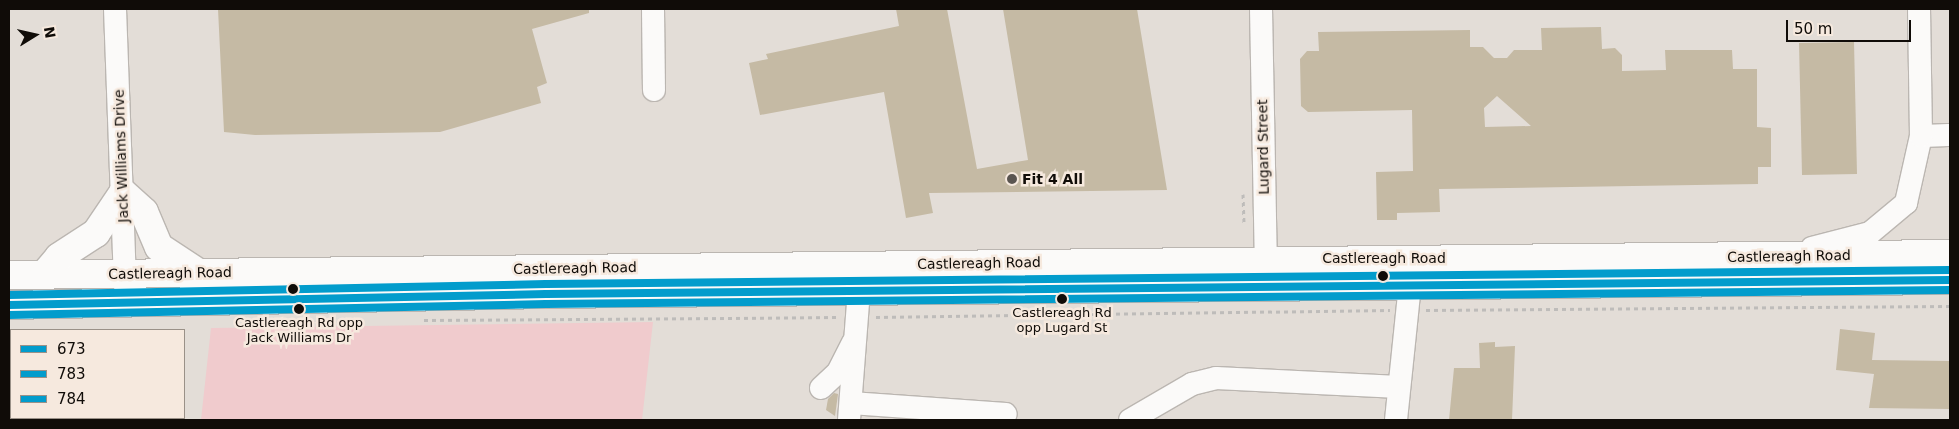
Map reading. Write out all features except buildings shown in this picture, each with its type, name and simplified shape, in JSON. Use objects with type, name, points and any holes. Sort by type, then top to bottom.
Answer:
[{"type":"main road","points":[[44,275],[59,257],[96,233],[123,193],[144,212],[159,247],[196,272]]},
{"type":"main road","name":"Castlereagh Road","points":[[9,305],[859,290],[1265,272],[1774,256],[1950,254]]},
{"type":"main road","name":"Castlereagh Road","points":[[9,275],[196,272],[1265,272],[1409,297],[1950,280]]},
{"type":"street","name":"Jack Williams Drive","points":[[115,9],[126,303]]},
{"type":"street","points":[[653,9],[654,90]]},
{"type":"street","name":"Lugard Street","points":[[1261,9],[1265,272]]},
{"type":"street","points":[[1774,256],[1847,240],[1887,223],[1906,203],[1921,136],[1919,9]]},
{"type":"street","points":[[1921,136],[1950,135]]},
{"type":"street","points":[[859,290],[859,325],[850,412],[1006,414]]},
{"type":"street","points":[[1396,420],[1409,297]]},
{"type":"street","points":[[821,388],[838,372],[859,325]]},
{"type":"street","points":[[1130,420],[1192,384],[1216,378],[1399,387]]},
{"type":"path","points":[[420,320],[859,325],[1409,297],[1950,306]]},
{"type":"shaded area","points":[[653,322],[642,420],[201,420],[211,328]]},
{"type":"transit line","name":"784","points":[[9,295],[546,284],[1950,270]]},
{"type":"transit line","name":"673","points":[[9,305],[546,294],[1950,280]]},
{"type":"transit line","name":"783","points":[[9,315],[546,304],[1950,290]]},
{"type":"place","name":"Fit 4 All","points":[[1012,179]]},
{"type":"place","name":"Castlereagh Rd opp Lugard St","points":[[1062,299]]},
{"type":"place","name":"Castlereagh Rd opp Jack Williams Dr","points":[[299,309]]}]
